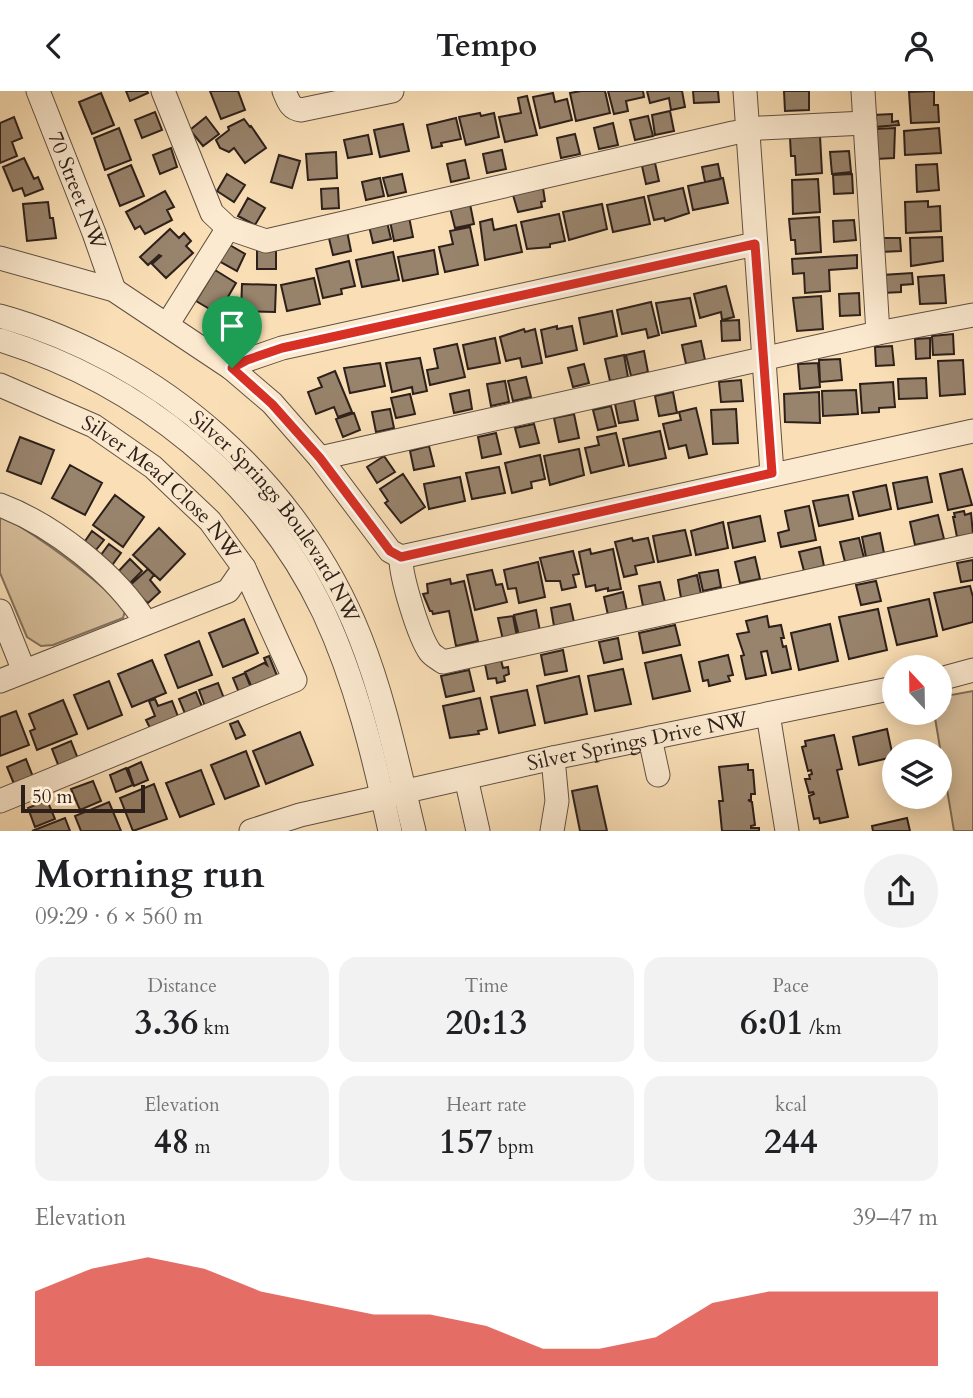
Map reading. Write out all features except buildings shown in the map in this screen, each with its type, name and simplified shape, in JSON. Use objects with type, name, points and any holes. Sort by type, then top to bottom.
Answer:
[{"type":"street","name":"70 Street NW","points":[[38,91],[114,291]]},
{"type":"street","points":[[163,91],[212,213],[228,228],[266,241],[748,130],[865,123]]},
{"type":"street","points":[[284,91],[295,110],[392,91]]},
{"type":"street","points":[[745,91],[772,473]]},
{"type":"street","points":[[863,91],[878,333]]},
{"type":"street","points":[[167,324],[228,228]]},
{"type":"street","points":[[232,368],[282,348],[755,244]]},
{"type":"street","points":[[0,258],[114,291],[232,368],[272,404],[320,458],[390,551],[401,557],[772,473],[973,431]]},
{"type":"street","name":"Silver Springs Boulevard NW","points":[[0,316],[39,327],[92,350],[169,396],[193,415],[258,477],[301,531],[341,596],[359,636],[388,721],[393,795],[390,831]]},
{"type":"street","points":[[320,458],[763,358],[973,316]]},
{"type":"street","name":"Silver Springs Boulevard NW","points":[[0,339],[65,363],[154,414],[228,476],[257,510],[298,566],[325,615],[393,795],[414,831]]},
{"type":"street","name":"Silver Mead Close NW","points":[[0,384],[93,426],[153,467],[209,521],[244,568],[228,591],[0,681]]},
{"type":"street","points":[[0,505],[52,532],[85,558],[119,589],[145,623]]},
{"type":"street","points":[[401,557],[400,571],[425,642],[430,654],[443,661],[973,545]]},
{"type":"street","points":[[0,801],[295,680],[244,568]]},
{"type":"street","points":[[0,611],[24,671]]},
{"type":"street","points":[[952,675],[973,670]]},
{"type":"street","name":"Silver Springs Drive NW","points":[[251,831],[300,815],[552,758],[882,690]]},
{"type":"street","points":[[768,714],[787,831]]},
{"type":"street","points":[[650,738],[658,775]]},
{"type":"street","points":[[552,758],[557,801],[552,831]]},
{"type":"street","points":[[466,778],[478,831]]},
{"type":"shaded area","points":[[0,514],[48,545],[107,591],[122,604],[125,611],[123,618],[53,645],[41,646],[27,637],[0,573]]},
{"type":"shaded area","points":[[973,691],[973,831],[954,831],[950,809],[952,739],[939,739],[936,725],[952,725],[952,695]]},
{"type":"route","points":[[755,244],[772,473],[401,557],[390,551],[320,458],[272,404],[232,368],[282,348],[755,244]]}]
